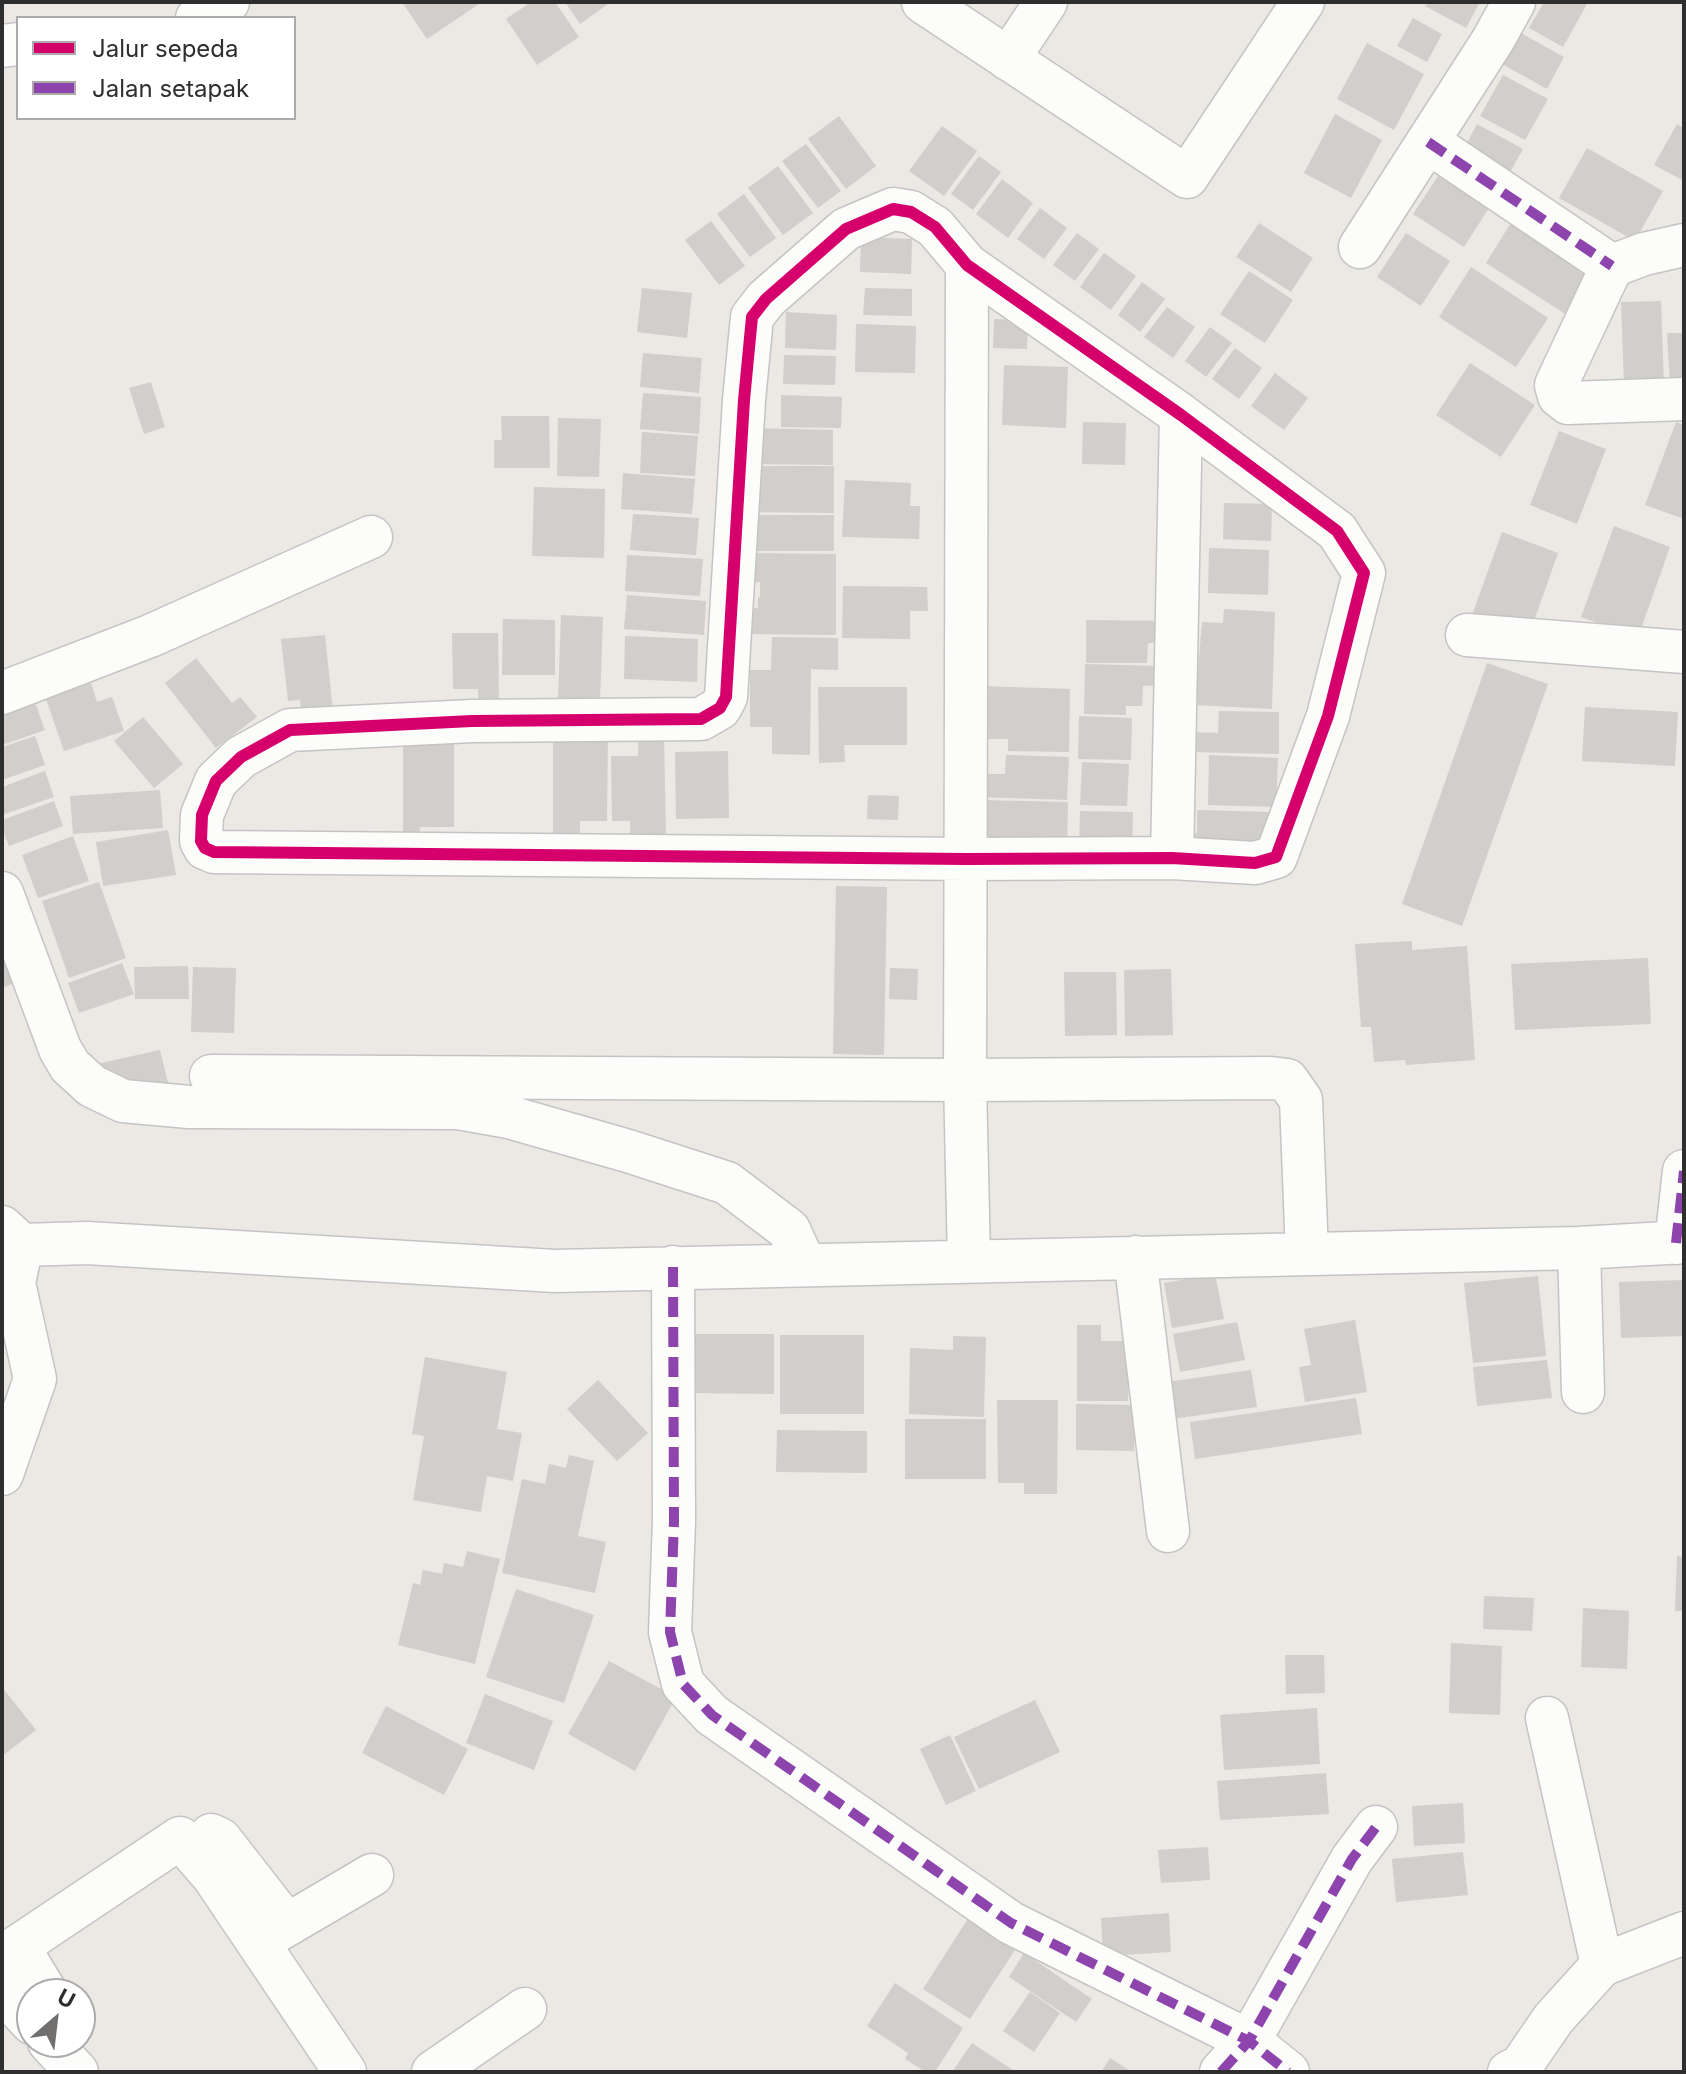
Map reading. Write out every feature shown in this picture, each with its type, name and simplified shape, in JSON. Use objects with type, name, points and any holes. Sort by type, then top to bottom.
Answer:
[{"type":"street","points":[[201,16],[228,2]]},
{"type":"street","points":[[923,2],[1187,177],[1303,2]]},
{"type":"street","points":[[1008,59],[1046,2]]},
{"type":"street","points":[[1360,247],[1493,40],[1514,2]]},
{"type":"street","points":[[1428,142],[1612,266]]},
{"type":"street","points":[[893,209],[911,212],[935,227],[967,265],[1181,415],[1337,531],[1364,573],[1328,716],[1276,857],[1255,863],[1172,858],[214,852],[205,848],[201,841],[202,815],[216,781],[241,757],[290,730],[472,721],[701,719],[720,708],[726,697],[752,317],[766,299],[846,229],[893,209]]},
{"type":"street","points":[[1684,245],[1644,254],[1612,266],[1556,385],[1559,396],[1568,403],[1684,399]]},
{"type":"street","points":[[967,265],[965,1080],[969,1261]]},
{"type":"street","points":[[1172,858],[1181,415]]},
{"type":"street","points":[[2,693],[150,636],[371,537]]},
{"type":"street","points":[[1467,635],[1684,652]]},
{"type":"street","points":[[2,893],[60,1049],[70,1066],[107,1095],[123,1101],[189,1107],[458,1108],[509,1117],[727,1183],[789,1230],[805,1265]]},
{"type":"street","points":[[211,1076],[1287,1080],[1301,1100],[1307,1254]]},
{"type":"street","points":[[2,1474],[35,1379],[14,1283],[12,1236],[555,1271],[1579,1248],[1680,1242],[1684,1171]]},
{"type":"street","points":[[1579,1248],[1583,1392]]},
{"type":"street","points":[[1135,1257],[1168,1531]]},
{"type":"street","points":[[673,1267],[674,1521],[670,1632],[683,1684],[712,1715],[1011,1923],[1249,2041],[1288,2072]]},
{"type":"street","points":[[1547,1718],[1602,1965]]},
{"type":"street","points":[[1221,2072],[1249,2041],[1352,1859],[1376,1827]]},
{"type":"street","points":[[33,1978],[10,1951],[180,1838],[190,1833],[206,1832],[220,1839],[345,2072]]},
{"type":"street","points":[[273,1933],[372,1875]]},
{"type":"street","points":[[1509,2072],[1521,2066],[1554,2018],[1602,1965],[1684,1933]]},
{"type":"street","points":[[2,1991],[16,2006]]},
{"type":"street","points":[[433,2072],[525,2009]]},
{"type":"building","points":[[402,2],[482,2],[427,39]]},
{"type":"building","points":[[531,2],[555,2],[579,37],[537,65],[506,19]]},
{"type":"building","points":[[565,2],[611,2],[580,24]]},
{"type":"building","points":[[1428,2],[1480,2],[1466,28],[1425,6]]},
{"type":"building","points":[[1544,2],[1587,4],[1563,47],[1529,28]]},
{"type":"building","points":[[1413,18],[1442,34],[1427,62],[1397,46]]},
{"type":"building","points":[[1519,32],[1564,57],[1547,89],[1502,64]]},
{"type":"building","points":[[1367,43],[1424,74],[1394,130],[1337,99]]},
{"type":"building","points":[[1503,75],[1548,99],[1525,140],[1480,116]]},
{"type":"building","points":[[1335,114],[1382,140],[1351,198],[1304,173]]},
{"type":"building","points":[[839,116],[876,166],[846,189],[808,139]]},
{"type":"building","points":[[1477,124],[1523,149],[1504,183],[1459,158]]},
{"type":"building","points":[[1677,124],[1684,128],[1684,181],[1654,165]]},
{"type":"building","points":[[942,126],[977,151],[944,196],[909,171]]},
{"type":"building","points":[[806,144],[841,191],[818,208],[782,161]]},
{"type":"building","points":[[1587,148],[1663,191],[1635,241],[1559,198]]},
{"type":"building","points":[[979,156],[1001,172],[973,210],[951,194]]},
{"type":"building","points":[[778,166],[813,213],[783,235],[748,188]]},
{"type":"building","points":[[1440,173],[1491,205],[1464,247],[1413,214]]},
{"type":"building","points":[[1002,179],[1033,203],[1008,238],[976,214]]},
{"type":"building","points":[[744,194],[776,238],[750,257],[717,214]]},
{"type":"building","points":[[1040,208],[1067,228],[1044,259],[1017,239]]},
{"type":"building","points":[[711,221],[745,266],[719,285],[685,240]]},
{"type":"building","points":[[1512,221],[1596,275],[1570,317],[1486,263]]},
{"type":"building","points":[[1259,223],[1313,258],[1291,292],[1236,257]]},
{"type":"building","points":[[1077,233],[1099,249],[1075,281],[1053,265]]},
{"type":"building","points":[[1406,233],[1450,261],[1421,306],[1377,277]]},
{"type":"building","points":[[861,237],[912,239],[911,274],[860,272]]},
{"type":"building","points":[[1104,253],[1136,276],[1111,310],[1080,287]]},
{"type":"building","points":[[1471,267],[1548,318],[1516,367],[1439,317]]},
{"type":"building","points":[[1249,271],[1293,300],[1265,343],[1220,314]]},
{"type":"building","points":[[1142,282],[1165,299],[1140,332],[1118,315]]},
{"type":"building","points":[[642,288],[692,293],[687,338],[637,332]]},
{"type":"building","points":[[865,288],[912,289],[912,316],[863,315]]},
{"type":"building","points":[[1661,301],[1664,385],[1624,386],[1621,302]]},
{"type":"building","points":[[1167,307],[1195,327],[1173,358],[1144,337]]},
{"type":"building","points":[[786,312],[837,315],[836,350],[785,348]]},
{"type":"building","points":[[994,319],[1028,320],[1027,349],[993,348]]},
{"type":"building","points":[[856,324],[916,326],[915,373],[855,372]]},
{"type":"building","points":[[1210,327],[1232,343],[1206,377],[1185,361]]},
{"type":"building","points":[[1667,333],[1684,333],[1684,383],[1670,384]]},
{"type":"building","points":[[1235,348],[1262,368],[1239,399],[1212,379]]},
{"type":"building","points":[[643,353],[702,358],[699,393],[640,387]]},
{"type":"building","points":[[784,355],[836,356],[835,385],[783,384]]},
{"type":"building","points":[[1470,363],[1535,405],[1501,457],[1436,415]]},
{"type":"building","points":[[1004,365],[1068,367],[1066,428],[1002,425]]},
{"type":"building","points":[[1275,373],[1308,398],[1284,430],[1251,406]]},
{"type":"building","points":[[151,382],[165,427],[144,434],[129,388]]},
{"type":"building","points":[[643,393],[701,397],[699,434],[640,429]]},
{"type":"building","points":[[781,395],[842,397],[841,428],[781,427]]},
{"type":"building","points":[[501,416],[549,416],[550,468],[494,468],[494,440],[502,440]]},
{"type":"building","points":[[558,418],[601,419],[599,477],[557,476]]},
{"type":"building","points":[[1083,422],[1126,423],[1125,465],[1082,464]]},
{"type":"building","points":[[1676,422],[1684,425],[1684,519],[1645,505]]},
{"type":"building","points":[[748,428],[833,430],[833,465],[747,464]]},
{"type":"building","points":[[1559,431],[1606,449],[1577,524],[1530,505]]},
{"type":"building","points":[[642,432],[698,436],[695,476],[640,473]]},
{"type":"building","points":[[748,466],[834,466],[834,513],[748,512]]},
{"type":"building","points":[[623,473],[695,479],[692,514],[621,509]]},
{"type":"building","points":[[845,480],[911,483],[910,506],[920,506],[919,539],[842,537]]},
{"type":"building","points":[[534,487],[605,489],[604,558],[532,556]]},
{"type":"building","points":[[1224,503],[1272,504],[1271,541],[1223,539]]},
{"type":"building","points":[[633,514],[699,518],[696,555],[630,550]]},
{"type":"building","points":[[746,515],[834,515],[834,551],[746,551]]},
{"type":"building","points":[[1614,526],[1670,547],[1638,637],[1581,617]]},
{"type":"building","points":[[1502,532],[1558,553],[1529,635],[1472,615]]},
{"type":"building","points":[[1209,548],[1269,550],[1268,595],[1208,593]]},
{"type":"building","points":[[744,553],[836,554],[836,635],[742,634],[742,608],[758,608],[760,597],[760,582],[744,582]]},
{"type":"building","points":[[627,555],[703,559],[700,596],[625,591]]},
{"type":"building","points":[[843,586],[927,587],[928,611],[910,611],[910,639],[842,638]]},
{"type":"building","points":[[627,595],[706,601],[704,635],[624,629]]},
{"type":"building","points":[[1224,609],[1275,612],[1272,709],[1195,705],[1202,622],[1223,623]]},
{"type":"building","points":[[561,615],[603,617],[600,701],[558,699]]},
{"type":"building","points":[[503,619],[555,620],[555,675],[502,675]]},
{"type":"building","points":[[1086,620],[1162,621],[1161,643],[1148,643],[1147,663],[1086,663]]},
{"type":"building","points":[[452,633],[498,633],[499,702],[478,702],[478,689],[453,689]]},
{"type":"building","points":[[325,635],[333,712],[302,715],[300,700],[288,701],[281,639]]},
{"type":"building","points":[[625,636],[698,639],[697,682],[624,679]]},
{"type":"building","points":[[772,637],[838,638],[838,670],[811,669],[810,755],[772,754],[772,727],[750,727],[750,670],[771,670]]},
{"type":"building","points":[[196,658],[232,703],[240,697],[257,717],[216,748],[165,683]]},
{"type":"building","points":[[1487,663],[1548,684],[1462,926],[1402,904]]},
{"type":"building","points":[[1085,664],[1158,666],[1158,685],[1143,686],[1142,706],[1126,706],[1126,715],[1084,714]]},
{"type":"building","points":[[91,683],[97,702],[112,697],[124,731],[64,751],[46,699]]},
{"type":"building","points":[[982,686],[1070,689],[1069,752],[1008,751],[1008,739],[980,739]]},
{"type":"building","points":[[818,687],[907,687],[907,745],[844,745],[845,762],[819,763]]},
{"type":"building","points":[[32,694],[45,730],[2,745],[2,704]]},
{"type":"building","points":[[1585,707],[1678,712],[1675,766],[1582,761]]},
{"type":"building","points":[[1219,711],[1279,712],[1279,754],[1189,752],[1189,732],[1218,733]]},
{"type":"building","points":[[1079,716],[1132,718],[1131,760],[1078,759]]},
{"type":"building","points":[[143,717],[183,764],[154,788],[114,741]]},
{"type":"building","points":[[553,733],[608,733],[607,821],[580,821],[580,841],[553,840]]},
{"type":"building","points":[[35,736],[45,765],[2,780],[2,747]]},
{"type":"building","points":[[638,736],[664,736],[666,839],[630,839],[630,821],[612,821],[611,756],[638,756]]},
{"type":"building","points":[[403,740],[454,740],[454,827],[420,827],[419,838],[403,838]]},
{"type":"building","points":[[728,751],[729,818],[676,819],[675,752]]},
{"type":"building","points":[[1006,755],[1069,757],[1067,800],[979,797],[980,774],[1005,774]]},
{"type":"building","points":[[1209,755],[1278,758],[1276,807],[1208,805]]},
{"type":"building","points":[[1082,762],[1129,764],[1127,806],[1080,805]]},
{"type":"building","points":[[45,771],[54,797],[2,815],[2,787]]},
{"type":"building","points":[[160,790],[163,828],[73,834],[70,796]]},
{"type":"building","points":[[868,795],[899,796],[898,820],[867,819]]},
{"type":"building","points":[[981,800],[1068,802],[1067,850],[980,847]]},
{"type":"building","points":[[54,801],[63,826],[9,846],[2,820]]},
{"type":"building","points":[[1197,810],[1269,812],[1268,855],[1190,853],[1190,833],[1197,833]]},
{"type":"building","points":[[1080,811],[1133,812],[1132,851],[1079,850]]},
{"type":"building","points":[[168,830],[176,875],[103,886],[96,842]]},
{"type":"building","points":[[73,836],[89,881],[38,898],[22,855]]},
{"type":"building","points":[[99,882],[126,958],[69,978],[42,901]]},
{"type":"building","points":[[836,886],[887,887],[884,1055],[833,1054]]},
{"type":"building","points":[[1412,941],[1412,950],[1467,946],[1475,1060],[1406,1065],[1405,1060],[1374,1062],[1371,1027],[1361,1027],[1355,944]]},
{"type":"building","points":[[2,947],[15,983],[2,988]]},
{"type":"building","points":[[1648,958],[1651,1024],[1515,1030],[1511,964]]},
{"type":"building","points":[[122,963],[134,994],[79,1013],[68,983]]},
{"type":"building","points":[[188,966],[189,999],[135,999],[134,967]]},
{"type":"building","points":[[193,967],[236,968],[234,1033],[191,1032]]},
{"type":"building","points":[[890,968],[918,969],[917,1000],[889,999]]},
{"type":"building","points":[[1171,969],[1173,1035],[1125,1036],[1124,970]]},
{"type":"building","points":[[1064,972],[1116,972],[1117,1035],[1065,1036]]},
{"type":"building","points":[[160,1050],[171,1095],[103,1080],[101,1063]]},
{"type":"building","points":[[1215,1274],[1224,1319],[1172,1328],[1164,1283]]},
{"type":"building","points":[[1538,1276],[1546,1356],[1473,1363],[1464,1283]]},
{"type":"building","points":[[1684,1280],[1684,1336],[1621,1338],[1619,1282]]},
{"type":"building","points":[[1355,1320],[1367,1392],[1305,1402],[1299,1367],[1311,1365],[1304,1329]]},
{"type":"building","points":[[1237,1322],[1245,1360],[1180,1372],[1173,1334]]},
{"type":"building","points":[[1077,1325],[1101,1325],[1101,1341],[1128,1341],[1128,1401],[1077,1401]]},
{"type":"building","points":[[689,1334],[774,1334],[774,1394],[688,1393]]},
{"type":"building","points":[[780,1335],[864,1335],[864,1414],[780,1414]]},
{"type":"building","points":[[953,1336],[986,1337],[984,1417],[909,1414],[910,1348],[953,1350]]},
{"type":"building","points":[[425,1357],[507,1372],[497,1429],[522,1433],[513,1481],[487,1476],[481,1512],[413,1500],[424,1436],[412,1434]]},
{"type":"building","points":[[1547,1360],[1552,1398],[1477,1406],[1473,1367]]},
{"type":"building","points":[[1251,1370],[1257,1407],[1172,1419],[1167,1382]]},
{"type":"building","points":[[598,1380],[648,1433],[617,1461],[567,1409]]},
{"type":"building","points":[[1356,1398],[1362,1434],[1195,1459],[1190,1422]]},
{"type":"building","points":[[997,1400],[1058,1400],[1057,1494],[1024,1494],[1024,1483],[998,1483]]},
{"type":"building","points":[[1076,1404],[1134,1405],[1134,1451],[1076,1450]]},
{"type":"building","points":[[905,1419],[986,1419],[986,1479],[905,1479]]},
{"type":"building","points":[[777,1430],[867,1431],[867,1473],[776,1472]]},
{"type":"building","points":[[569,1455],[594,1461],[578,1536],[606,1542],[595,1593],[502,1573],[522,1479],[545,1484],[549,1464],[566,1468]]},
{"type":"building","points":[[467,1551],[500,1559],[475,1664],[398,1645],[413,1583],[420,1585],[423,1570],[442,1574],[444,1563],[463,1567]]},
{"type":"building","points":[[1677,1556],[1684,1557],[1684,1611],[1675,1611]]},
{"type":"building","points":[[516,1589],[594,1615],[564,1703],[486,1677]]},
{"type":"building","points":[[1484,1596],[1534,1598],[1532,1631],[1483,1629]]},
{"type":"building","points":[[1583,1608],[1629,1611],[1627,1669],[1581,1667]]},
{"type":"building","points":[[1451,1643],[1502,1646],[1500,1715],[1449,1713]]},
{"type":"building","points":[[1285,1655],[1324,1655],[1325,1693],[1286,1694]]},
{"type":"building","points":[[609,1661],[676,1697],[635,1771],[568,1734]]},
{"type":"building","points":[[2,1687],[36,1730],[2,1756]]},
{"type":"building","points":[[485,1694],[553,1721],[534,1770],[466,1743]]},
{"type":"building","points":[[1035,1700],[1060,1752],[979,1789],[954,1737]]},
{"type":"building","points":[[386,1706],[468,1749],[444,1795],[362,1753]]},
{"type":"building","points":[[1317,1708],[1320,1764],[1224,1770],[1220,1715]]},
{"type":"building","points":[[950,1735],[976,1791],[946,1805],[920,1749]]},
{"type":"building","points":[[1326,1773],[1329,1814],[1220,1820],[1217,1781]]},
{"type":"building","points":[[1463,1803],[1465,1843],[1414,1846],[1412,1806]]},
{"type":"building","points":[[1208,1847],[1210,1880],[1161,1883],[1158,1850]]},
{"type":"building","points":[[1463,1852],[1468,1895],[1396,1902],[1392,1859]]},
{"type":"building","points":[[1169,1913],[1171,1952],[1103,1956],[1101,1918]]},
{"type":"building","points":[[967,1920],[1015,1950],[970,2019],[923,1989]]},
{"type":"building","points":[[1024,1953],[1092,1999],[1076,2022],[1009,1977]]},
{"type":"building","points":[[895,1983],[963,2028],[935,2072],[926,2072],[905,2059],[908,2053],[867,2026]]},
{"type":"building","points":[[1030,1992],[1060,2013],[1034,2052],[1003,2031]]},
{"type":"building","points":[[972,2043],[1016,2072],[952,2072]]},
{"type":"building","points":[[1110,2058],[1132,2072],[1101,2072]]},
{"type":"marked path","points":[[1428,142],[1612,266]]},
{"type":"marked path","points":[[1676,1243],[1684,1171]]},
{"type":"marked path","points":[[673,1267],[674,1521],[670,1632],[683,1684],[712,1715],[1011,1923],[1249,2041],[1288,2072]]},
{"type":"marked path","points":[[1221,2072],[1249,2041],[1352,1859],[1376,1827]]},
{"type":"cycle path","points":[[893,209],[911,212],[935,227],[967,265],[1181,415],[1337,531],[1364,573],[1328,716],[1276,857],[1255,863],[1172,858],[214,852],[205,848],[201,841],[202,815],[216,781],[241,757],[290,730],[472,721],[701,719],[720,708],[726,697],[752,317],[766,299],[846,229],[893,209]]}]
